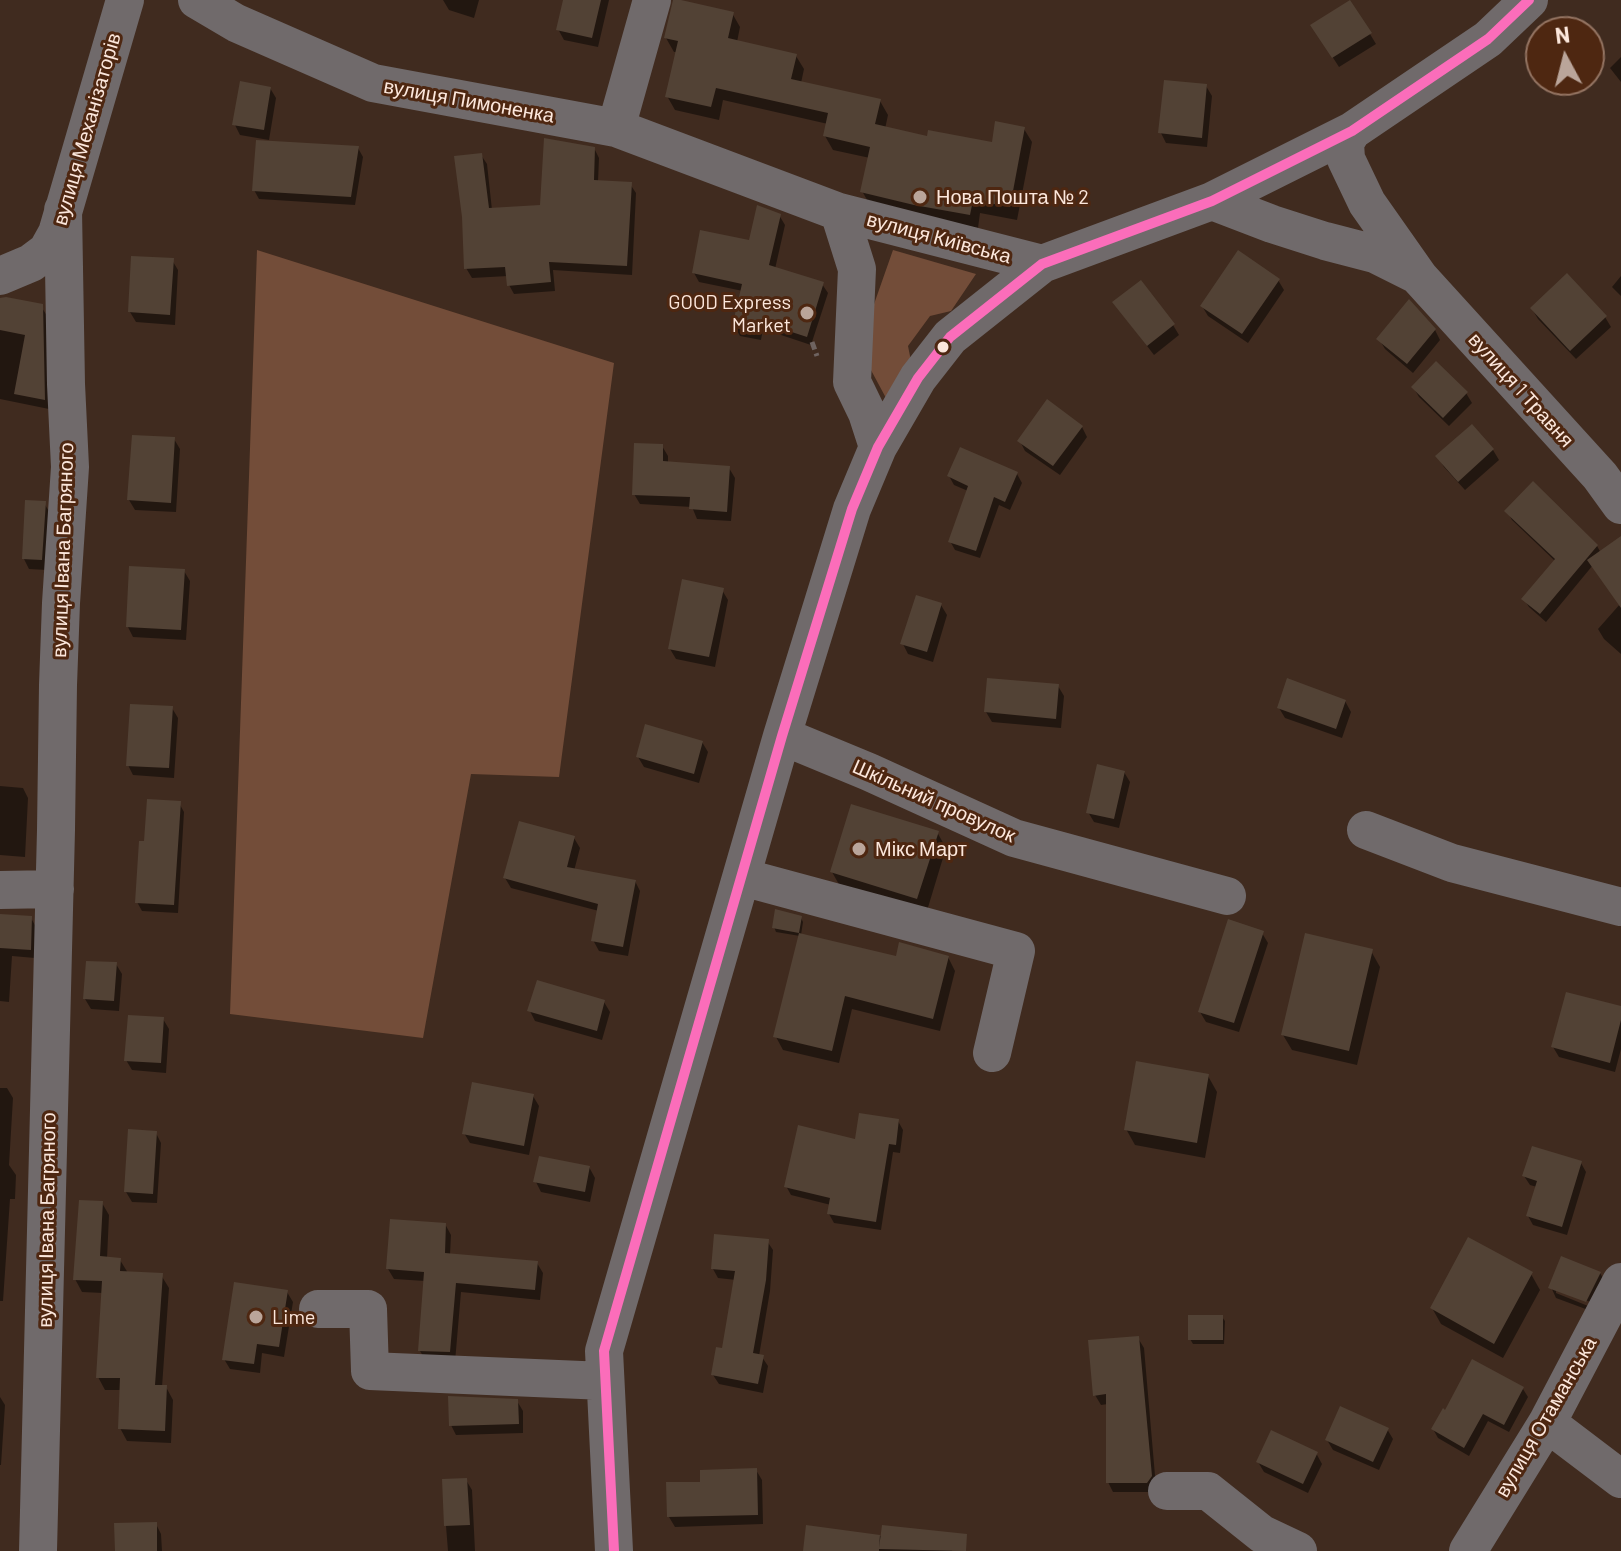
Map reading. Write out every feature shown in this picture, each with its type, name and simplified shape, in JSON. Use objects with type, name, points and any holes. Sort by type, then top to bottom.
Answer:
[{"type":"street","name":"вулиця Механізаторів","points":[[3,275],[31,263],[47,251],[57,233],[125,0]]},
{"type":"street","name":"вулиця Пимоненка","points":[[197,0],[236,23],[373,83],[616,128],[839,212]]},
{"type":"street","points":[[616,128],[652,0]]},
{"type":"street","points":[[614,1551],[604,1351],[782,736],[852,509],[878,447],[918,378],[950,337],[1042,264],[1212,201],[1338,146],[1488,39],[1529,0]]},
{"type":"street","points":[[1338,146],[1367,203],[1419,277]]},
{"type":"street","points":[[1212,201],[1272,224],[1375,254],[1419,277]]},
{"type":"street","name":"вулиця Івана Багряного","points":[[38,1551],[58,685],[70,467],[63,210]]},
{"type":"street","name":"вулиця Київська","points":[[839,212],[1042,264]]},
{"type":"street","name":"вулиця Київська","points":[[839,212],[857,269],[852,382],[867,413],[878,447]]},
{"type":"street","points":[[3,275],[45,269],[57,274],[64,287]]},
{"type":"street","name":"вулиця 1 Травня","points":[[1419,277],[1600,476],[1621,505]]},
{"type":"street","name":"Шкільний провулок","points":[[782,736],[1014,838],[1227,896]]},
{"type":"street","points":[[1366,830],[1452,863],[1621,907]]},
{"type":"street","points":[[742,877],[1016,951],[992,1053]]},
{"type":"street","points":[[0,890],[55,889]]},
{"type":"street","name":"вулиця Отаманська","points":[[1468,1551],[1547,1423],[1621,1282]]},
{"type":"street","points":[[318,1309],[368,1309],[370,1371],[605,1381]]},
{"type":"street","points":[[1547,1423],[1621,1479]]},
{"type":"street","points":[[1167,1491],[1208,1491],[1262,1534],[1298,1551]]},
{"type":"shaded area","points":[[257,250],[614,363],[559,777],[471,774],[423,1038],[230,1014]]},
{"type":"shaded area","points":[[893,250],[976,274],[951,311],[930,316],[908,346],[912,366],[886,398],[865,359],[873,307]]},
{"type":"building","points":[[563,0],[601,0],[592,38],[556,30]]},
{"type":"building","points":[[673,0],[734,12],[728,38],[797,54],[791,79],[881,99],[875,124],[927,136],[928,130],[992,142],[995,121],[1025,127],[1010,207],[973,200],[970,215],[860,192],[870,147],[823,136],[828,113],[716,88],[711,107],[665,97],[678,41],[664,38]]},
{"type":"building","points":[[1350,0],[1372,33],[1332,58],[1310,25]]},
{"type":"building","points":[[1164,80],[1207,84],[1202,138],[1158,133]]},
{"type":"building","points":[[240,81],[271,87],[264,130],[232,125]]},
{"type":"building","points":[[544,138],[595,147],[594,180],[632,182],[627,266],[549,262],[551,282],[507,286],[505,267],[464,269],[462,217],[454,156],[482,153],[489,208],[540,205]]},
{"type":"building","points":[[256,140],[359,146],[351,197],[252,191]]},
{"type":"building","points":[[757,205],[781,214],[769,265],[824,282],[807,337],[758,321],[756,332],[732,327],[742,284],[692,273],[700,230],[749,240]]},
{"type":"building","points":[[1238,250],[1280,279],[1242,334],[1200,306]]},
{"type":"building","points":[[131,256],[174,258],[170,315],[128,312]]},
{"type":"building","points":[[1567,273],[1607,316],[1570,351],[1530,308]]},
{"type":"building","points":[[1141,280],[1175,324],[1147,346],[1112,302]]},
{"type":"building","points":[[0,298],[43,304],[45,400],[14,394],[25,335],[0,330]]},
{"type":"building","points":[[1409,299],[1436,329],[1407,364],[1376,339]]},
{"type":"building","points":[[1436,361],[1468,392],[1443,418],[1411,387]]},
{"type":"building","points":[[1047,399],[1083,426],[1053,466],[1017,441]]},
{"type":"building","points":[[1472,424],[1494,449],[1458,482],[1435,456]]},
{"type":"building","points":[[132,435],[175,437],[171,503],[127,500]]},
{"type":"building","points":[[634,443],[663,444],[663,461],[730,466],[727,512],[689,509],[690,497],[632,495]]},
{"type":"building","points":[[960,447],[1018,472],[1005,502],[994,497],[976,551],[948,542],[968,486],[947,476]]},
{"type":"building","points":[[1533,481],[1598,545],[1540,614],[1521,599],[1555,559],[1504,511]]},
{"type":"building","points":[[25,500],[46,501],[42,560],[22,559]]},
{"type":"building","points":[[1621,536],[1621,608],[1587,560]]},
{"type":"building","points":[[129,566],[185,569],[181,630],[126,627]]},
{"type":"building","points":[[682,579],[724,588],[709,657],[668,649]]},
{"type":"building","points":[[916,595],[942,603],[927,652],[900,644]]},
{"type":"building","points":[[987,678],[1059,684],[1056,719],[984,712]]},
{"type":"building","points":[[1287,678],[1346,700],[1336,729],[1277,708]]},
{"type":"building","points":[[130,704],[173,706],[169,768],[126,766]]},
{"type":"building","points":[[645,724],[703,741],[694,774],[636,757]]},
{"type":"building","points":[[1097,764],[1125,771],[1114,819],[1086,813]]},
{"type":"building","points":[[147,799],[181,801],[174,905],[135,903],[139,841],[144,841]]},
{"type":"building","points":[[851,804],[939,831],[917,899],[830,872]]},
{"type":"building","points":[[519,821],[575,836],[567,867],[636,880],[623,947],[591,941],[598,904],[503,878]]},
{"type":"building","points":[[775,909],[802,916],[799,933],[772,928]]},
{"type":"building","points":[[0,914],[32,916],[31,950],[0,948]]},
{"type":"building","points":[[1228,919],[1264,931],[1234,1023],[1198,1012]]},
{"type":"building","points":[[799,933],[896,956],[899,942],[949,956],[933,1019],[845,996],[832,1051],[773,1037]]},
{"type":"building","points":[[1305,933],[1373,949],[1349,1051],[1281,1035]]},
{"type":"building","points":[[86,961],[117,962],[114,1001],[83,999]]},
{"type":"building","points":[[537,980],[605,1000],[597,1031],[527,1011]]},
{"type":"building","points":[[1566,992],[1621,1006],[1621,1020],[1610,1063],[1551,1047]]},
{"type":"building","points":[[128,1015],[164,1017],[161,1063],[124,1061]]},
{"type":"building","points":[[1136,1061],[1209,1074],[1197,1143],[1124,1130]]},
{"type":"building","points":[[472,1082],[534,1094],[524,1146],[462,1134]]},
{"type":"building","points":[[859,1113],[899,1119],[896,1145],[889,1144],[876,1222],[827,1214],[830,1198],[784,1187],[798,1125],[855,1139]]},
{"type":"building","points":[[128,1129],[157,1131],[153,1194],[124,1192]]},
{"type":"building","points":[[1532,1146],[1582,1161],[1562,1227],[1526,1216],[1537,1181],[1522,1176]]},
{"type":"building","points":[[539,1156],[590,1166],[585,1192],[533,1182]]},
{"type":"building","points":[[79,1200],[103,1201],[100,1256],[121,1258],[120,1271],[163,1273],[155,1385],[167,1385],[165,1431],[118,1429],[120,1378],[96,1378],[102,1281],[73,1280]]},
{"type":"building","points":[[390,1219],[446,1223],[445,1253],[538,1261],[535,1290],[456,1283],[450,1352],[418,1351],[424,1272],[386,1269]]},
{"type":"building","points":[[714,1234],[769,1239],[766,1280],[753,1353],[764,1355],[758,1384],[711,1375],[716,1347],[722,1348],[735,1271],[711,1269]]},
{"type":"building","points":[[1468,1237],[1533,1272],[1494,1344],[1430,1308]]},
{"type":"building","points":[[1561,1256],[1601,1272],[1586,1302],[1548,1288]]},
{"type":"building","name":"Lime","points":[[234,1282],[288,1290],[279,1347],[257,1344],[254,1364],[222,1360]]},
{"type":"building","points":[[1188,1315],[1223,1315],[1223,1340],[1188,1340]]},
{"type":"building","points":[[1139,1336],[1152,1476],[1147,1483],[1106,1483],[1106,1394],[1093,1396],[1088,1340]]},
{"type":"building","points":[[1472,1359],[1524,1387],[1504,1425],[1483,1414],[1464,1448],[1431,1429],[1443,1408],[1445,1410]]},
{"type":"building","points":[[448,1396],[518,1399],[519,1424],[449,1426]]},
{"type":"building","points":[[1340,1406],[1389,1428],[1373,1462],[1325,1440]]},
{"type":"building","points":[[1271,1430],[1318,1452],[1303,1484],[1256,1462]]},
{"type":"building","points":[[757,1468],[758,1515],[667,1517],[666,1482],[700,1482],[700,1470]]},
{"type":"building","points":[[467,1478],[470,1525],[444,1526],[442,1479]]},
{"type":"building","points":[[157,1522],[157,1551],[115,1551],[114,1523]]},
{"type":"building","points":[[806,1525],[880,1535],[879,1548],[882,1525],[967,1534],[966,1551],[803,1551]]},
{"type":"transit line","points":[[614,1551],[604,1351],[782,736],[852,509],[878,447],[918,378],[950,337],[1042,264],[1212,201],[1352,131],[1488,39],[1529,0]]},
{"type":"place","name":"Нова Пошта № 2","points":[[920,197]]},
{"type":"place","name":"GOOD Express Market","points":[[807,313]]},
{"type":"place","name":"Мікс Март","points":[[859,849]]},
{"type":"place","name":"Lime","points":[[256,1317]]}]
